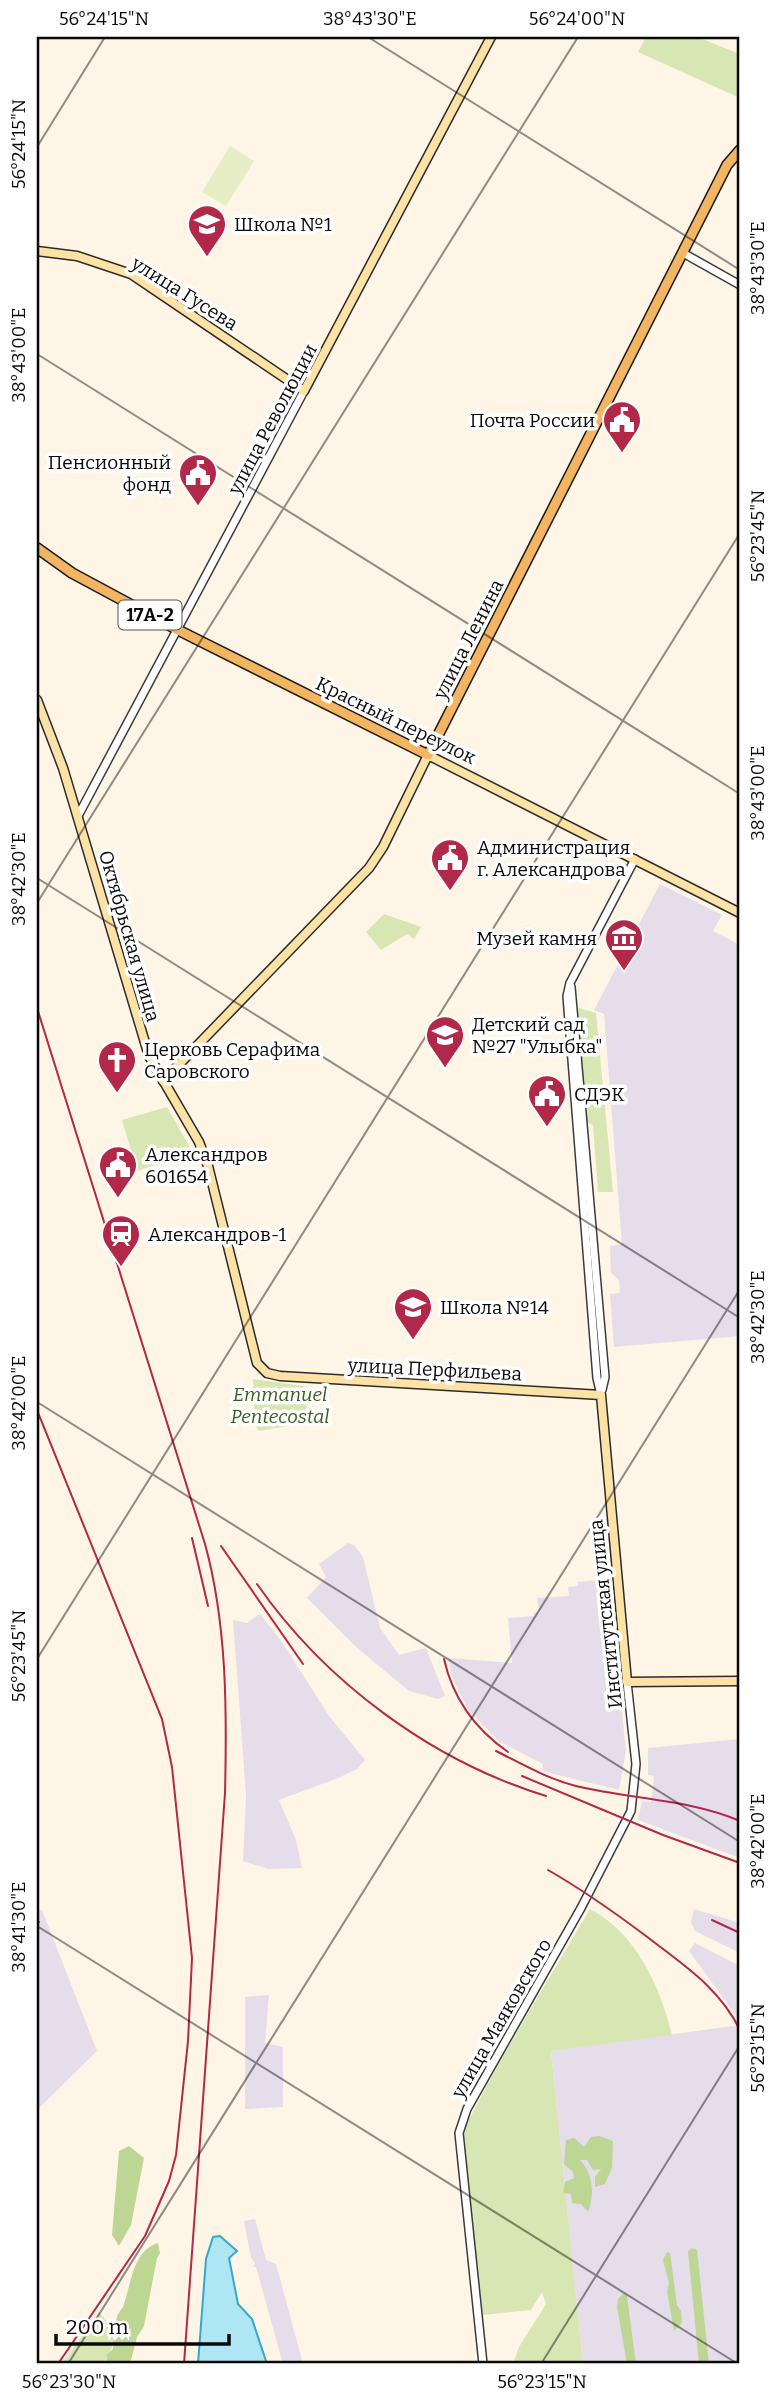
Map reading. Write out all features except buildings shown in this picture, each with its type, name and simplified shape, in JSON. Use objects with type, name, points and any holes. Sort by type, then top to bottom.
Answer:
[{"type":"main road","name":"улица Революции","points":[[304,391],[491,37]]},
{"type":"main road","name":"улица Ленина","points":[[163,1081],[369,868],[383,847],[730,161],[740,150]]},
{"type":"main road","name":"улица Гусева","points":[[37,250],[77,256],[131,274],[304,391]]},
{"type":"main road","name":"Красный переулок","points":[[38,553],[178,630],[740,913]]},
{"type":"main road","name":"Октябрьская улица","points":[[37,700],[78,816],[149,1056],[199,1142],[208,1167],[257,1363],[267,1373]]},
{"type":"main road","name":"улица Перфильева","points":[[267,1373],[280,1377],[601,1395]]},
{"type":"main road","name":"Институтская улица","points":[[601,1395],[627,1682]]},
{"type":"main road","points":[[627,1682],[740,1681]]},
{"type":"street","points":[[683,253],[740,285]]},
{"type":"street","name":"улица Революции","points":[[78,816],[304,391]]},
{"type":"street","name":"Институтская улица","points":[[601,1395],[586,1193],[567,996],[570,983],[635,859]]},
{"type":"street","name":"Институтская улица","points":[[624,1827],[635,1796],[636,1774],[627,1682]]},
{"type":"street","name":"улица Маяковского","points":[[483,2364],[458,2148],[462,2120],[624,1827]]},
{"type":"shaded area","points":[[660,884],[722,915],[713,931],[740,945],[740,1336],[614,1347],[610,1294],[620,1293],[619,1280],[611,1273],[610,1246],[622,1244],[604,1014],[594,1010]]},
{"type":"shaded area","points":[[348,1543],[354,1545],[363,1557],[380,1628],[399,1655],[426,1648],[445,1696],[438,1699],[409,1691],[356,1647],[307,1598],[326,1577],[319,1564]]},
{"type":"shaded area","points":[[608,1579],[626,1751],[619,1790],[542,1770],[543,1764],[500,1742],[469,1711],[453,1680],[448,1658],[512,1663],[508,1618],[534,1616],[534,1613],[539,1611],[537,1598],[569,1596],[568,1587],[578,1586],[578,1582]]},
{"type":"shaded area","points":[[260,1614],[282,1642],[329,1716],[365,1760],[357,1769],[338,1778],[279,1800],[296,1840],[302,1868],[269,1869],[243,1861],[246,1795],[233,1620],[247,1623]]},
{"type":"shaded area","points":[[740,1739],[740,1858],[638,1820],[642,1801],[651,1802],[654,1776],[648,1775],[648,1748]]},
{"type":"shaded area","points":[[694,1909],[740,1923],[740,1953],[695,1931],[691,1922]]},
{"type":"shaded area","points":[[42,1910],[97,2051],[37,2110],[37,1911]]},
{"type":"shaded area","points":[[695,1943],[740,1966],[740,2021],[689,1951]]},
{"type":"shaded area","points":[[269,1995],[265,2043],[283,2047],[283,2107],[245,2109],[245,1997]]},
{"type":"shaded area","points":[[740,2025],[740,2364],[583,2364],[551,2051]]},
{"type":"shaded area","points":[[255,2219],[266,2260],[276,2264],[303,2364],[283,2364],[256,2267],[253,2267],[255,2263],[251,2258],[244,2221]]},
{"type":"green space","points":[[646,37],[697,37],[740,54],[740,98],[638,52]]},
{"type":"green space","points":[[230,146],[254,161],[226,206],[202,192]]},
{"type":"green space","points":[[384,914],[421,927],[414,939],[407,934],[381,950],[366,932]]},
{"type":"green space","points":[[576,1007],[596,1013],[613,1192],[598,1192],[593,1125],[585,1122]]},
{"type":"green space","points":[[167,1107],[193,1153],[137,1171],[122,1120]]},
{"type":"green space","name":"Emmanuel Pentecostal","points":[[253,1379],[304,1386],[307,1407],[299,1424],[259,1431],[255,1425]]},
{"type":"green space","points":[[590,1909],[606,1919],[633,1946],[661,1998],[672,2035],[551,2051],[583,2364],[513,2364],[519,2347],[546,2304],[542,2292],[531,2310],[482,2315],[463,2141],[466,2125],[500,2061]]},
{"type":"green space","points":[[599,2136],[613,2141],[612,2168],[605,2184],[595,2187],[595,2177],[601,2169],[593,2170],[587,2160],[580,2160],[588,2171],[592,2184],[592,2199],[588,2212],[581,2204],[572,2203],[571,2194],[563,2193],[565,2182],[574,2178],[573,2172],[564,2164],[566,2140],[574,2138],[584,2147],[591,2137]]},
{"type":"green space","points":[[129,2146],[144,2158],[131,2225],[119,2246],[112,2235],[119,2151]]},
{"type":"green space","points":[[158,2243],[160,2253],[144,2326],[137,2337],[130,2364],[106,2364],[107,2354],[113,2349],[113,2342],[118,2336],[116,2321],[134,2269],[143,2253]]},
{"type":"green space","points":[[692,2248],[697,2250],[709,2364],[699,2364],[688,2251]]},
{"type":"green space","points":[[667,2252],[670,2253],[677,2305],[681,2311],[682,2323],[674,2331],[667,2291],[669,2283],[663,2260]]},
{"type":"green space","points":[[624,2293],[627,2296],[636,2364],[627,2364],[617,2307],[618,2299]]},
{"type":"green space","points":[[99,2312],[118,2336],[105,2360],[106,2364],[62,2364]]},
{"type":"water","points":[[220,2236],[237,2251],[229,2258],[238,2304],[252,2319],[267,2364],[198,2364],[206,2259],[213,2237]]},
{"type":"railway","points":[[37,1008],[205,1544],[222,1636],[226,1731],[225,1793],[184,2364]]},
{"type":"railway","points":[[37,1410],[162,1719],[172,1767],[192,1958],[188,2041],[176,2155],[169,2181],[145,2236],[58,2364]]},
{"type":"railway","points":[[192,1538],[208,1606]]},
{"type":"railway","points":[[221,1546],[303,1664]]},
{"type":"railway","points":[[257,1584],[284,1620],[315,1654],[384,1714],[462,1762],[546,1796]]},
{"type":"railway","points":[[444,1659],[453,1687],[467,1712],[485,1733],[508,1752]]},
{"type":"railway","points":[[496,1751],[566,1783],[700,1808],[740,1821]]},
{"type":"railway","points":[[522,1776],[663,1835],[740,1863]]},
{"type":"railway","points":[[548,1870],[610,1910],[686,1967],[722,2001],[740,2030]]},
{"type":"railway","points":[[712,1920],[740,1933]]},
{"type":"place","name":"Школа №1","points":[[207,258]]},
{"type":"place","name":"Почта России","points":[[622,454]]},
{"type":"place","name":"Пенсионный фонд","points":[[198,507]]},
{"type":"place","name":"Администрация г. Александрова","points":[[450,892]]},
{"type":"place","name":"Музей камня","points":[[624,972]]},
{"type":"place","name":"Детский сад №27 \"Улыбка\"","points":[[445,1069]]},
{"type":"place","name":"Церковь Серафима Саровского","points":[[117,1094]]},
{"type":"place","name":"СДЭК","points":[[547,1128]]},
{"type":"place","name":"Александров 601654","points":[[118,1199]]},
{"type":"place","name":"Александров-1","points":[[121,1268]]},
{"type":"place","name":"Школа №14","points":[[413,1341]]}]
